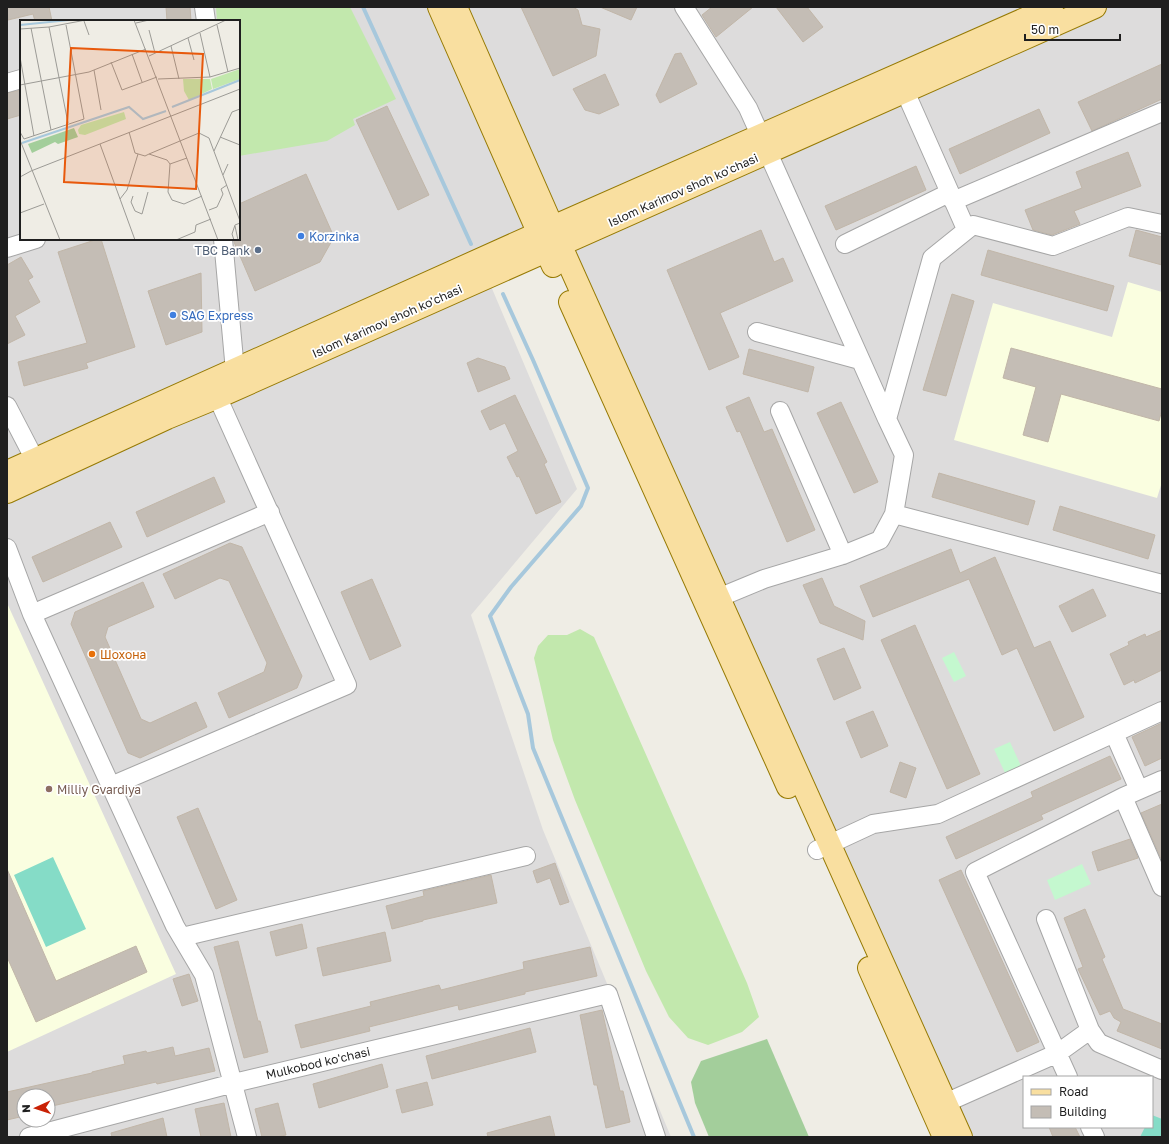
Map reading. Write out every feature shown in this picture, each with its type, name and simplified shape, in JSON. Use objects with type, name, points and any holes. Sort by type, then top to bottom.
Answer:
[{"type":"main road","points":[[439,7],[550,239],[939,1106],[962,1137]]},
{"type":"main road","points":[[456,7],[550,239]]},
{"type":"main road","name":"Islom Karimov shoh ko'chasi","points":[[902,84],[1052,7]]},
{"type":"main road","name":"Islom Karimov shoh ko'chasi","points":[[7,472],[215,390],[764,144],[902,84],[1095,7]]},
{"type":"main road","name":"Islom Karimov shoh ko'chasi","points":[[7,492],[167,418],[215,390],[235,371],[550,239]]},
{"type":"main road","points":[[939,1106],[944,1137]]},
{"type":"street","points":[[204,7],[206,20]]},
{"type":"street","points":[[684,7],[748,108],[764,144]]},
{"type":"street","points":[[7,83],[20,79]]},
{"type":"street","points":[[902,84],[966,229]]},
{"type":"street","points":[[845,244],[951,197],[1162,112]]},
{"type":"street","name":"Islom Karimov shoh ko'chasi","points":[[712,600],[764,579],[843,555],[880,540],[894,514],[904,456],[764,144]]},
{"type":"street","points":[[887,419],[932,258],[966,229],[973,225],[1053,246],[1128,217],[1162,224]]},
{"type":"street","points":[[7,248],[33,240]]},
{"type":"street","points":[[223,240],[235,371]]},
{"type":"street","points":[[757,332],[860,360]]},
{"type":"street","points":[[111,786],[347,685],[215,390]]},
{"type":"street","points":[[8,411],[35,460]]},
{"type":"street","points":[[780,411],[843,555]]},
{"type":"street","points":[[32,614],[270,512]]},
{"type":"street","points":[[894,514],[1162,584]]},
{"type":"street","points":[[7,548],[32,614],[111,786],[182,937],[204,975],[234,1083],[247,1137]]},
{"type":"street","points":[[823,847],[873,824],[938,814],[1162,711]]},
{"type":"street","points":[[1114,733],[1131,793],[1162,887]]},
{"type":"street","points":[[1068,1076],[975,872],[1131,793],[1162,780]]},
{"type":"street","points":[[182,937],[526,856]]},
{"type":"street","points":[[1046,919],[1090,1030],[1098,1043],[1162,1070]]},
{"type":"street","name":"Mulkobod ko'chasi","points":[[29,1137],[234,1083],[608,994],[656,1137]]},
{"type":"street","points":[[939,1106],[1058,1053],[1090,1030]]},
{"type":"street","points":[[1090,1128],[1095,1137]]},
{"type":"shaded area","points":[[7,7],[1162,7],[1162,1137],[951,1137],[548,237],[482,265],[577,489],[471,615],[543,830],[671,1137],[7,1137]]},
{"type":"shaded area","points":[[1128,282],[1162,292],[1162,482],[1157,498],[954,440],[993,303],[1112,337]]},
{"type":"shaded area","name":"Milliy Gvardiya","points":[[7,603],[176,974],[7,1052]]},
{"type":"green space","points":[[216,7],[350,7],[396,99],[353,119],[355,125],[327,141],[240,156],[240,20],[217,20]]},
{"type":"green space","points":[[580,629],[594,637],[747,983],[759,1017],[742,1032],[708,1045],[688,1038],[669,1017],[646,971],[575,800],[553,740],[534,658],[538,646],[548,635],[567,635]]},
{"type":"green space","points":[[954,652],[966,676],[954,682],[942,658]]},
{"type":"green space","points":[[1010,742],[1021,766],[1005,773],[994,749]]},
{"type":"green space","points":[[53,857],[86,929],[46,947],[14,875]]},
{"type":"green space","points":[[1082,864],[1091,884],[1055,900],[1047,880]]},
{"type":"green space","points":[[767,1039],[809,1137],[709,1137],[695,1103],[691,1082],[701,1061]]},
{"type":"green space","points":[[1153,1115],[1162,1119],[1162,1137],[1140,1137],[1144,1128],[1153,1128]]},
{"type":"building","points":[[7,7],[49,7],[52,20],[35,20],[33,14],[8,20]]},
{"type":"building","points":[[166,7],[190,7],[191,20],[167,20]]},
{"type":"building","points":[[521,7],[573,7],[578,10],[582,25],[600,29],[596,56],[553,76]]},
{"type":"building","points":[[600,7],[637,7],[631,20]]},
{"type":"building","points":[[712,7],[753,7],[716,37],[702,15]]},
{"type":"building","points":[[776,7],[807,7],[823,27],[803,42]]},
{"type":"building","points":[[681,53],[697,84],[660,103],[656,95],[675,54]]},
{"type":"building","points":[[1162,64],[1162,99],[1092,131],[1078,102]]},
{"type":"building","points":[[605,74],[619,105],[599,114],[585,110],[573,89]]},
{"type":"building","points":[[20,90],[20,115],[7,119],[7,93]]},
{"type":"building","points":[[387,106],[429,195],[398,210],[356,120]]},
{"type":"building","points":[[1039,109],[1050,133],[960,174],[949,149]]},
{"type":"building","points":[[1128,152],[1141,186],[1074,211],[1080,224],[1052,235],[1033,230],[1025,210],[1082,188],[1076,172]]},
{"type":"building","points":[[916,166],[926,190],[836,230],[825,206]]},
{"type":"building","points":[[306,174],[334,237],[320,262],[255,291],[234,242],[234,240],[240,240],[240,204]]},
{"type":"building","points":[[761,230],[774,262],[783,258],[793,281],[720,313],[739,357],[709,370],[667,270]]},
{"type":"building","points":[[1136,230],[1162,237],[1162,265],[1129,256]]},
{"type":"building","points":[[95,240],[101,240],[135,347],[86,363],[88,368],[24,386],[18,362],[87,343],[58,252]]},
{"type":"building","points":[[988,250],[1114,286],[1107,311],[981,275]]},
{"type":"building","points":[[21,257],[33,277],[28,280],[40,302],[15,316],[25,335],[7,344],[7,265]]},
{"type":"building","points":[[201,273],[202,332],[166,345],[148,291]]},
{"type":"building","points":[[952,294],[974,301],[946,396],[923,390]]},
{"type":"building","points":[[1011,348],[1162,389],[1162,410],[1159,421],[1061,394],[1048,442],[1023,435],[1036,387],[1003,378]]},
{"type":"building","points":[[749,349],[814,367],[808,392],[743,374]]},
{"type":"building","points":[[478,358],[505,367],[510,379],[478,392],[467,363]]},
{"type":"building","points":[[515,395],[547,462],[544,464],[561,502],[536,514],[519,476],[517,477],[507,457],[518,451],[505,423],[490,430],[481,411]]},
{"type":"building","points":[[749,397],[764,432],[772,429],[815,530],[787,542],[740,431],[737,432],[726,407]]},
{"type":"building","points":[[841,402],[878,482],[854,493],[817,413]]},
{"type":"building","points":[[939,473],[1035,501],[1028,525],[932,497]]},
{"type":"building","points":[[214,477],[225,502],[147,537],[136,512]]},
{"type":"building","points":[[1060,506],[1155,535],[1148,559],[1053,530]]},
{"type":"building","points":[[110,522],[122,547],[43,582],[32,557]]},
{"type":"building","points":[[230,543],[242,547],[302,676],[297,688],[229,718],[218,693],[264,672],[267,663],[229,581],[220,578],[175,599],[163,574]]},
{"type":"building","points":[[951,549],[960,573],[995,557],[1034,648],[1050,641],[1084,717],[1054,731],[1017,648],[1002,655],[969,579],[873,617],[860,586]]},
{"type":"building","points":[[822,578],[834,606],[865,621],[863,640],[820,623],[803,585]]},
{"type":"building","points":[[372,579],[401,646],[370,660],[341,592]]},
{"type":"building","points":[[143,582],[154,607],[108,627],[105,637],[141,719],[150,723],[196,702],[207,727],[140,758],[128,753],[71,624],[75,612]]},
{"type":"building","points":[[1093,589],[1106,616],[1072,632],[1059,606]]},
{"type":"building","points":[[915,625],[980,774],[947,789],[881,640]]},
{"type":"building","points":[[1162,630],[1162,670],[1135,683],[1134,680],[1124,685],[1110,654],[1129,645],[1128,642],[1145,634],[1146,637]]},
{"type":"building","points":[[844,648],[861,688],[834,700],[817,659]]},
{"type":"building","points":[[873,711],[888,746],[861,758],[846,722]]},
{"type":"building","points":[[1162,723],[1162,758],[1145,766],[1132,737]]},
{"type":"building","points":[[1110,756],[1121,779],[1041,815],[1043,819],[956,859],[946,837],[1033,797],[1031,792]]},
{"type":"building","points":[[900,762],[916,768],[906,798],[890,792]]},
{"type":"building","points":[[1162,804],[1162,861],[1141,813]]},
{"type":"building","points":[[198,808],[237,900],[216,909],[177,817]]},
{"type":"building","points":[[1130,839],[1138,858],[1098,871],[1092,852]]},
{"type":"building","points":[[555,863],[569,902],[560,905],[550,878],[537,883],[533,871]]},
{"type":"building","points":[[7,869],[56,981],[136,946],[147,972],[36,1022],[7,957]]},
{"type":"building","points":[[961,870],[1039,1042],[1017,1052],[939,880]]},
{"type":"building","points":[[491,875],[497,903],[423,920],[392,929],[386,906],[424,896],[423,891]]},
{"type":"building","points":[[1085,909],[1105,957],[1102,959],[1123,1009],[1162,1024],[1162,1049],[1117,1031],[1121,1022],[1114,1018],[1110,1011],[1100,1015],[1078,969],[1083,967],[1064,918]]},
{"type":"building","points":[[302,924],[307,948],[276,956],[270,932]]},
{"type":"building","points":[[385,932],[391,961],[323,976],[317,948]]},
{"type":"building","points":[[238,941],[258,1021],[260,1021],[268,1052],[244,1058],[214,947]]},
{"type":"building","points":[[590,947],[597,976],[525,992],[525,994],[459,1010],[458,1005],[369,1027],[370,1031],[301,1048],[295,1025],[371,1006],[370,1002],[439,985],[441,990],[524,969],[523,962]]},
{"type":"building","points":[[189,974],[198,1001],[182,1006],[173,979]]},
{"type":"building","points":[[602,1010],[620,1091],[623,1091],[630,1122],[606,1128],[597,1085],[594,1085],[580,1015]]},
{"type":"building","points":[[530,1028],[536,1052],[432,1079],[426,1056]]},
{"type":"building","points":[[173,1047],[175,1056],[209,1048],[215,1071],[157,1084],[156,1082],[56,1105],[56,1088],[25,1088],[125,1064],[123,1056],[146,1051],[147,1053]]},
{"type":"building","points":[[382,1064],[388,1087],[319,1108],[313,1084]]},
{"type":"building","points":[[427,1082],[433,1105],[402,1113],[396,1090]]},
{"type":"building","points":[[16,1090],[16,1118],[7,1120],[7,1092]]},
{"type":"building","points":[[224,1103],[231,1137],[201,1137],[195,1109]]},
{"type":"building","points":[[278,1103],[286,1135],[277,1137],[262,1137],[255,1109]]},
{"type":"building","points":[[550,1116],[555,1137],[488,1137],[487,1133]]},
{"type":"building","points":[[163,1118],[167,1137],[112,1137],[111,1133]]},
{"type":"building","points":[[1049,1128],[1076,1128],[1080,1137],[1053,1137]]},
{"type":"waterway","points":[[363,7],[471,244]]},
{"type":"waterway","points":[[503,294],[588,488],[581,506],[511,587],[490,616],[528,714],[533,748],[694,1137]]},
{"type":"place","name":"Korzinka","points":[[301,236]]},
{"type":"place","name":"TBC Bank","points":[[258,250]]},
{"type":"place","name":"SAG Express","points":[[173,315]]},
{"type":"place","name":"Шохона","points":[[92,654]]},
{"type":"place","name":"Milliy Gvardiya","points":[[49,789]]}]
